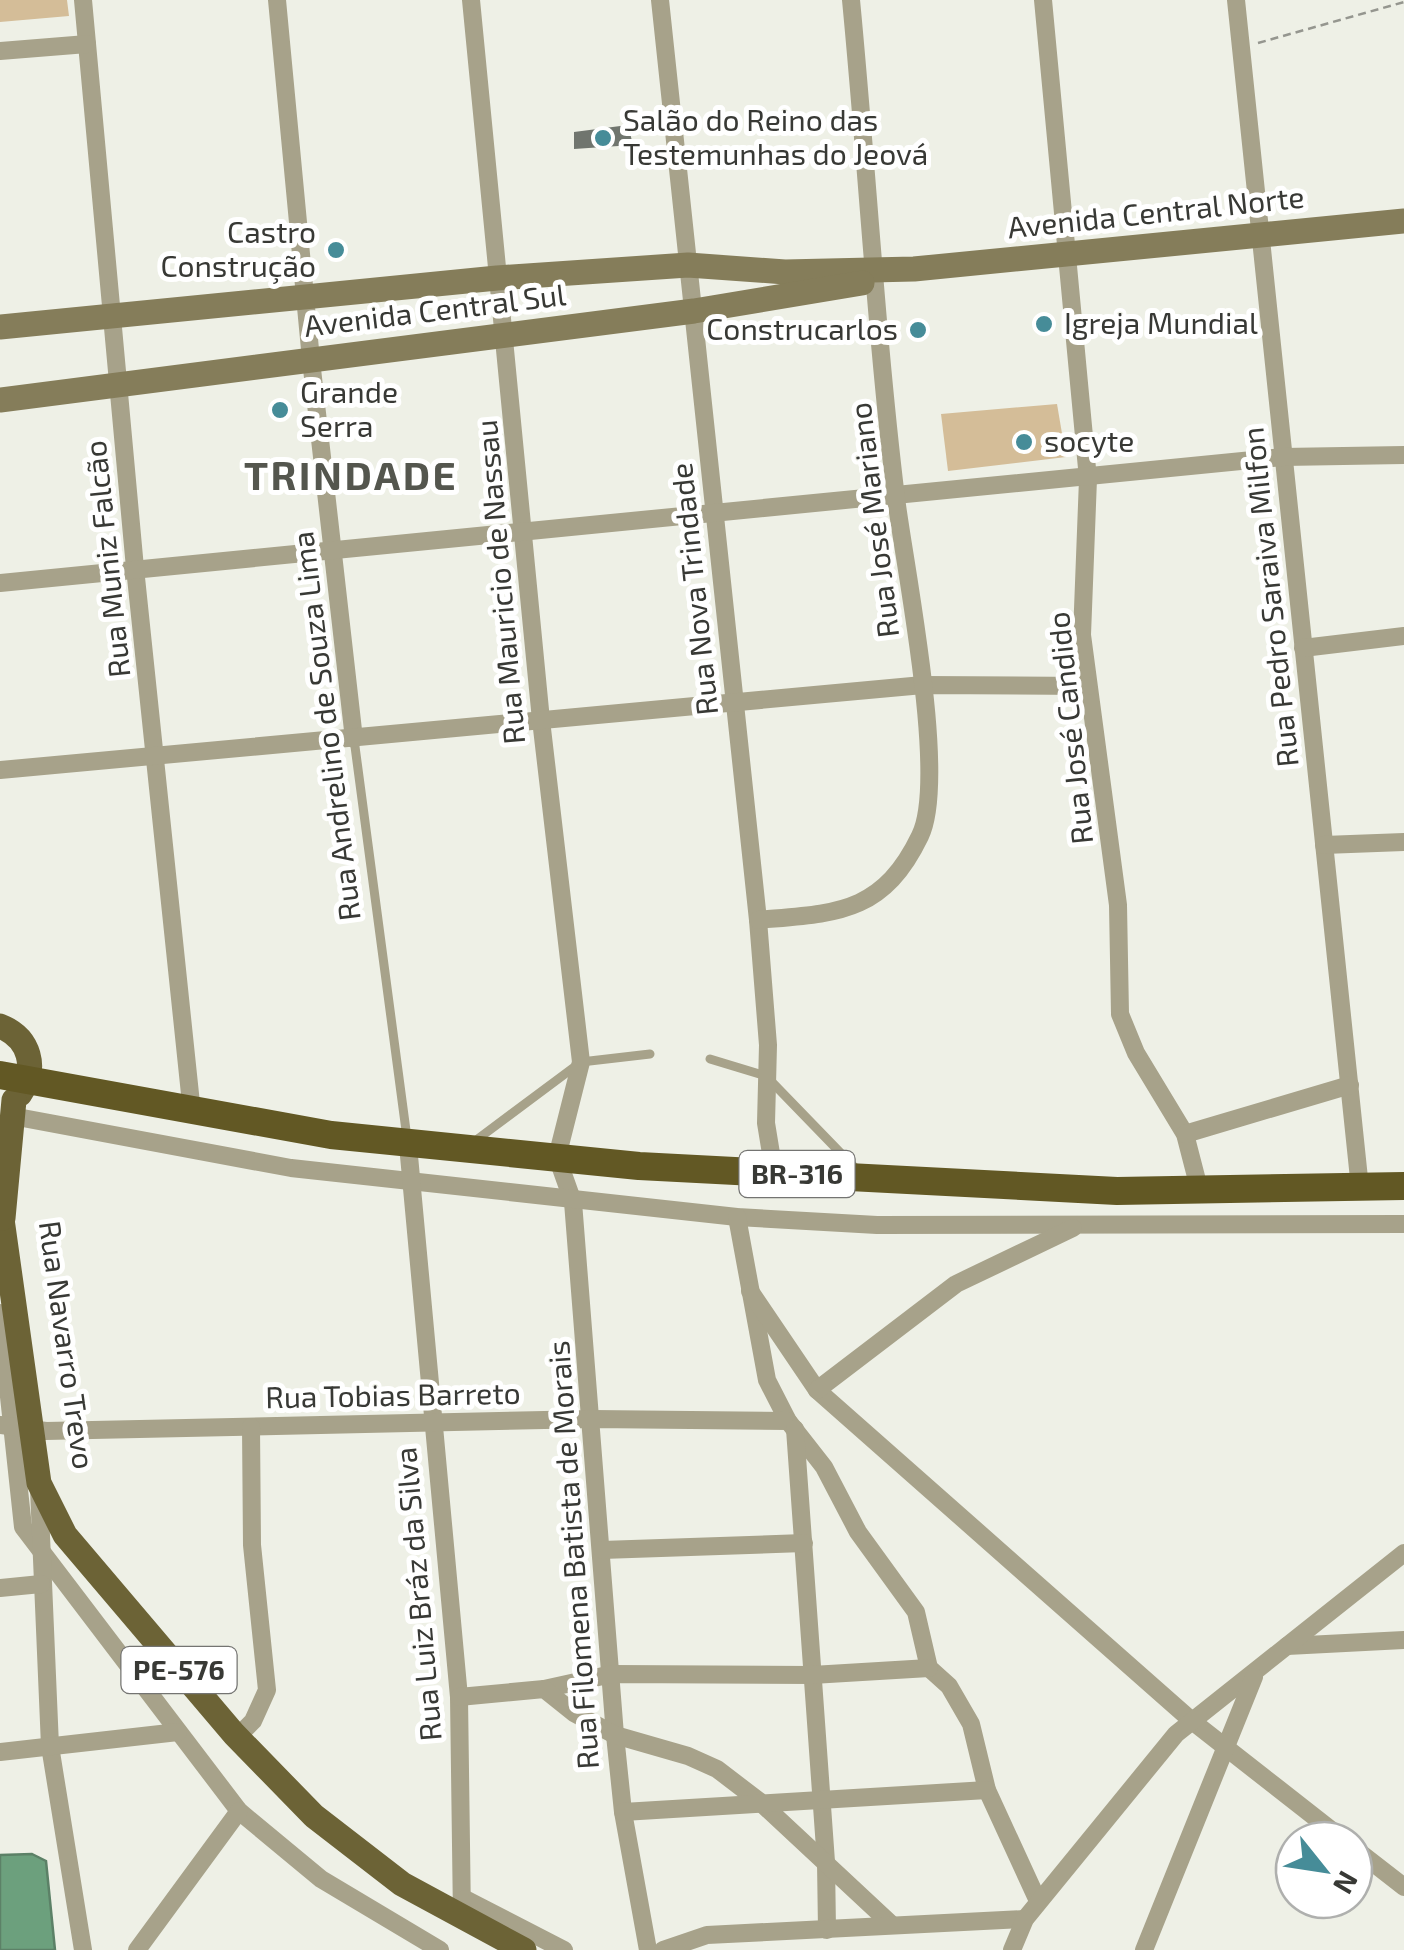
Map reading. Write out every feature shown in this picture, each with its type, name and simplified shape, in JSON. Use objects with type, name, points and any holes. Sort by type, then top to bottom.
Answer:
[{"type":"highway","name":"BR-316","points":[[11,1096],[192,1113],[463,1151],[774,1172],[1200,1192],[1404,1186]]},
{"type":"main road","name":"Avenida Central Norte","points":[[877,274],[1404,222]]},
{"type":"main road","name":"Avenida Central Sul","points":[[0,327],[497,278],[688,266],[877,274]]},
{"type":"main road","name":"Avenida Central Sul","points":[[0,400],[694,311],[877,274]]},
{"type":"main road","points":[[2,1020],[27,1049],[11,1096]]},
{"type":"main road","name":"PE-576","points":[[11,1096],[2,1212],[14,1426],[66,1535],[237,1737],[314,1816],[402,1884],[463,1909],[524,1950]]},
{"type":"street","name":"Rua Muniz Falcão","points":[[83,0],[135,568],[192,1113]]},
{"type":"street","name":"Rua Andrelino de Souza Lima","points":[[277,0],[311,360],[354,738]]},
{"type":"street","name":"Rua Mauricio de Nassau","points":[[471,0],[540,720],[581,1062],[557,1157]]},
{"type":"street","name":"Rua Nova Trindade","points":[[660,0],[758,920],[766,1123],[774,1172]]},
{"type":"street","name":"Rua José Mariano","points":[[758,920],[841,912],[865,904],[884,889],[908,858],[922,833],[928,808],[923,685],[896,496],[851,0]]},
{"type":"street","name":"Rua José Candido","points":[[1043,0],[1088,479],[1082,635],[1118,904],[1120,1014],[1136,1052],[1185,1134],[1200,1192]]},
{"type":"street","name":"Rua Pedro Saraiva Milfon","points":[[1236,0],[1360,1188]]},
{"type":"street","points":[[0,51],[87,44]]},
{"type":"street","points":[[0,583],[1283,458],[1404,455]]},
{"type":"street","points":[[1303,648],[1404,636]]},
{"type":"street","points":[[0,770],[734,706],[923,685],[1088,686]]},
{"type":"street","points":[[1324,845],[1404,842]]},
{"type":"street","points":[[1185,1134],[1350,1085]]},
{"type":"street","points":[[11,1096],[291,1168],[573,1202],[877,1225],[1404,1224]]},
{"type":"street","name":"Rua Luiz Bráz da Silva","points":[[408,1145],[459,1697],[463,1909]]},
{"type":"street","name":"Rua Filomena Batista de Morais","points":[[557,1157],[573,1202],[615,1736],[623,1812],[648,1950]]},
{"type":"street","points":[[737,1216],[761,1362],[792,1425],[824,1466],[858,1532],[916,1612],[929,1668],[949,1686],[966,1713],[987,1790],[1038,1902]]},
{"type":"street","points":[[817,1390],[956,1284],[1080,1224]]},
{"type":"street","points":[[750,1290],[817,1390],[1192,1722],[1318,1820]]},
{"type":"street","name":"Rua Navarro Trevo","points":[[0,1313],[14,1426],[19,1516],[39,1546],[238,1811],[321,1879],[440,1950]]},
{"type":"street","name":"Rua Tobias Barreto","points":[[14,1426],[250,1427],[593,1419],[792,1425]]},
{"type":"street","points":[[792,1425],[822,1803],[827,1930]]},
{"type":"street","points":[[237,1737],[262,1705],[266,1690],[252,1546],[250,1427]]},
{"type":"street","name":"Rua Navarro Trevo","points":[[39,1483],[50,1746],[82,1950]]},
{"type":"street","points":[[602,1550],[804,1544]]},
{"type":"street","points":[[1012,1950],[1025,1919],[1176,1734],[1404,1554]]},
{"type":"street","points":[[0,1588],[41,1584]]},
{"type":"street","points":[[1287,1646],[1404,1640]]},
{"type":"street","points":[[459,1697],[544,1689],[612,1674],[812,1675],[929,1668]]},
{"type":"street","points":[[1144,1950],[1256,1672]]},
{"type":"street","points":[[544,1689],[574,1714],[615,1736],[703,1762],[759,1801],[891,1924]]},
{"type":"street","points":[[0,1752],[178,1732]]},
{"type":"street","points":[[623,1812],[759,1801],[822,1803],[987,1790]]},
{"type":"street","points":[[137,1950],[238,1811]]},
{"type":"street","points":[[1374,1864],[1404,1887]]},
{"type":"street","points":[[463,1909],[564,1950]]},
{"type":"street","points":[[663,1950],[707,1935],[1025,1919]]},
{"type":"lane","name":"Rua Andrelino de Souza Lima","points":[[354,738],[408,1145]]},
{"type":"lane","points":[[463,1151],[535,1092],[581,1062],[650,1054]]},
{"type":"lane","points":[[710,1060],[766,1076],[863,1177]]},
{"type":"path","points":[[1242,48],[1404,2]]},
{"type":"shaded area","points":[[0,0],[67,0],[69,16],[0,22]]},
{"type":"shaded area","points":[[1057,404],[1066,457],[948,471],[941,414]]},
{"type":"shaded area","points":[[32,1854],[46,1861],[55,1950],[0,1950],[0,1855]]},
{"type":"building","name":"Salão do Reino das Testemunhas do Jeová","points":[[628,125],[633,145],[574,149],[574,132]]},
{"type":"place","name":"Salão do Reino das Testemunhas do Jeová","points":[[603,138]]},
{"type":"place","name":"Castro Construção","points":[[336,250]]},
{"type":"place","name":"Igreja Mundial","points":[[1044,324]]},
{"type":"place","name":"Construcarlos","points":[[918,330]]},
{"type":"place","name":"Grande Serra","points":[[280,410]]},
{"type":"place","name":"socyte","points":[[1024,442]]},
{"type":"district","name":"TRINDADE","points":[[351,476]]}]
